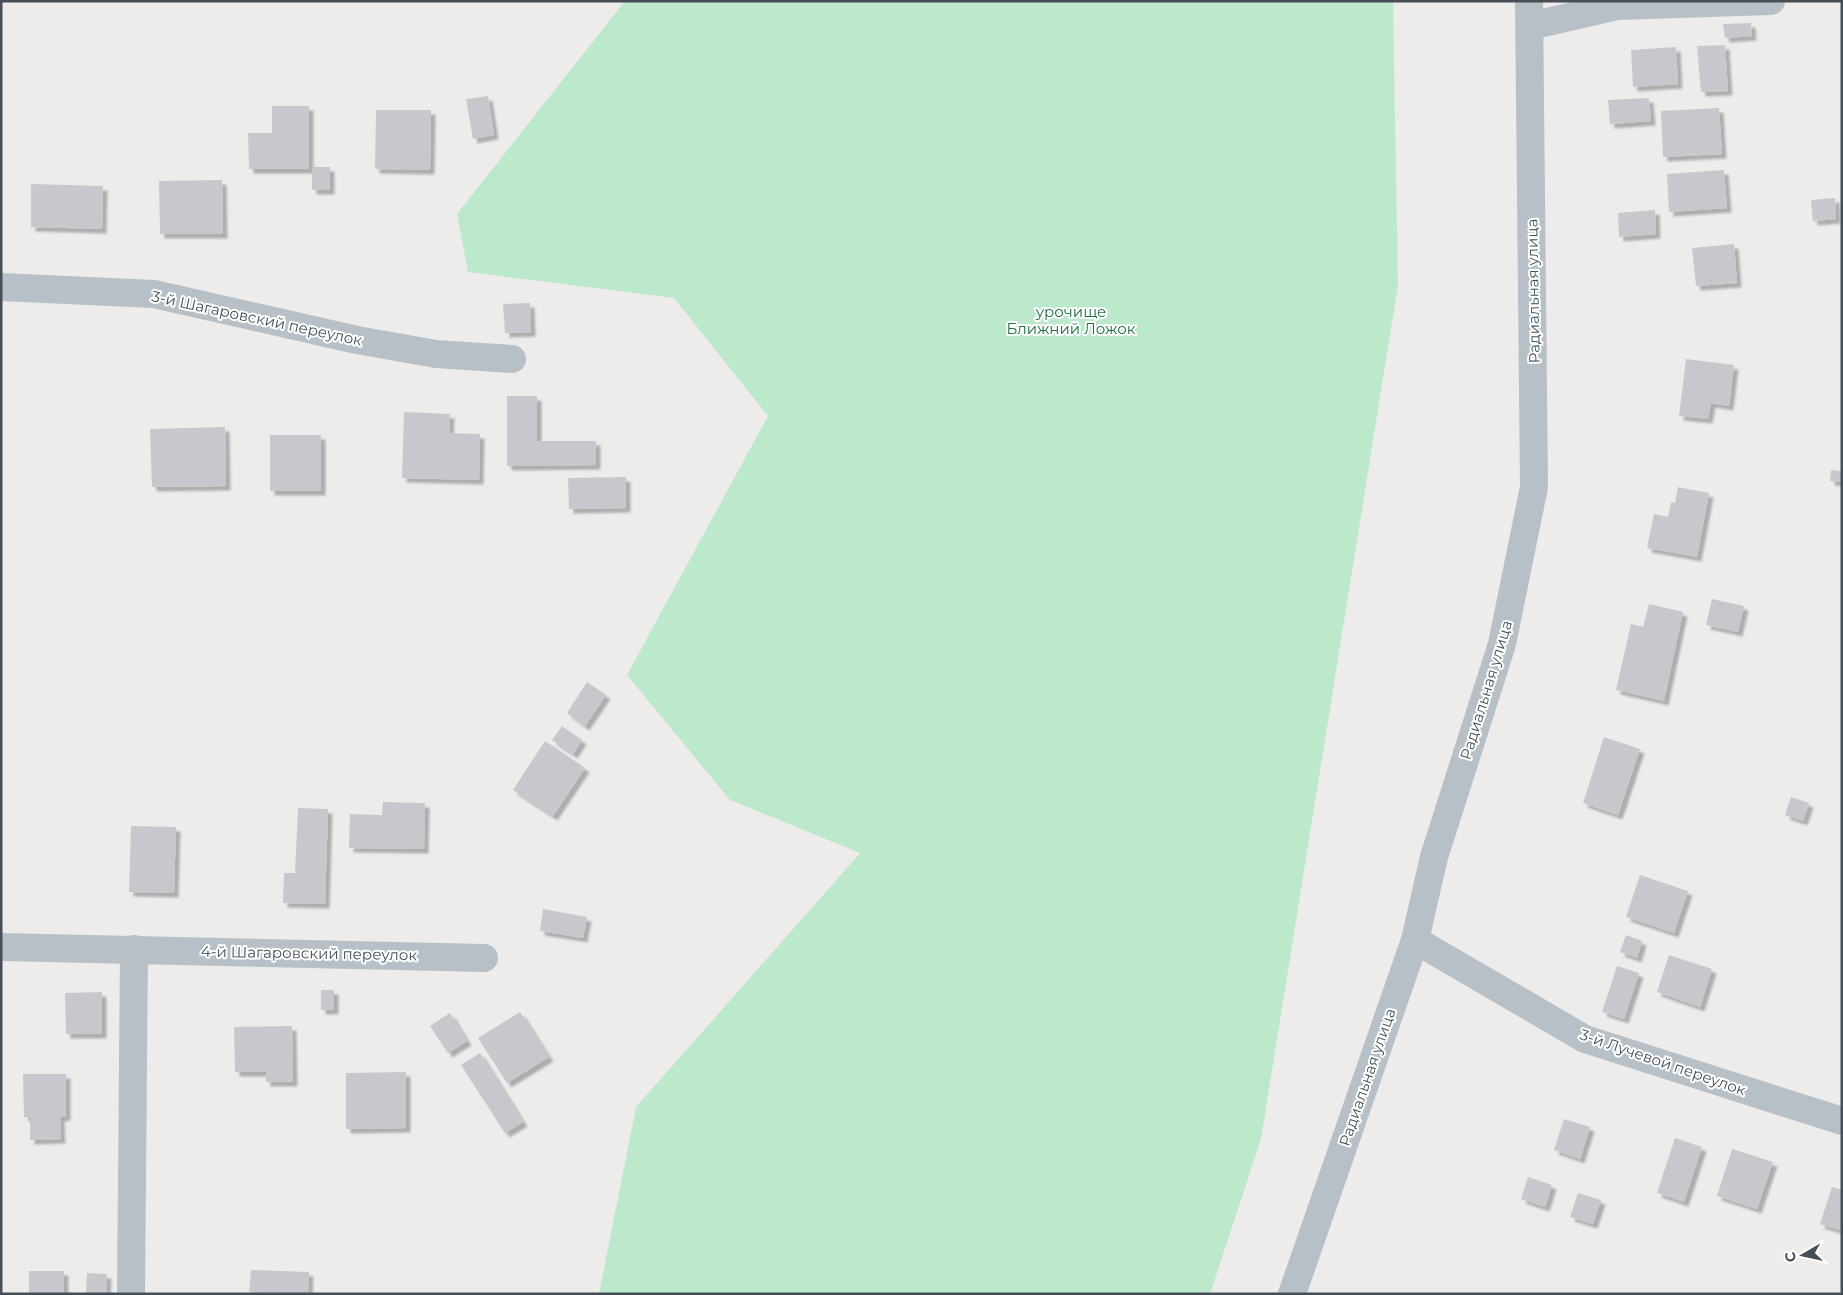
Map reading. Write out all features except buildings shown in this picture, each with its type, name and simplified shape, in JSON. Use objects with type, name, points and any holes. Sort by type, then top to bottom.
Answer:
[{"type":"street","points":[[1529,14],[1616,6],[1771,1]]},
{"type":"street","name":"Радиальная улица","points":[[1292,1294],[1415,940],[1434,857],[1502,644],[1534,487],[1529,14]]},
{"type":"street","name":"3-й Шагаровский переулок","points":[[1,287],[154,294],[357,340],[436,354],[512,359]]},
{"type":"street","name":"3-й Лучевой переулок","points":[[1415,940],[1585,1039],[1842,1121]]},
{"type":"street","name":"4-й Шагаровский переулок","points":[[1,947],[484,958]]},
{"type":"street","points":[[131,1294],[134,949]]},
{"type":"green space","name":"урочище Ближний Ложок","points":[[625,1],[1393,1],[1398,285],[1261,1139],[1210,1294],[599,1294],[636,1107],[860,853],[730,800],[627,675],[768,416],[674,298],[468,272],[457,214]]}]
